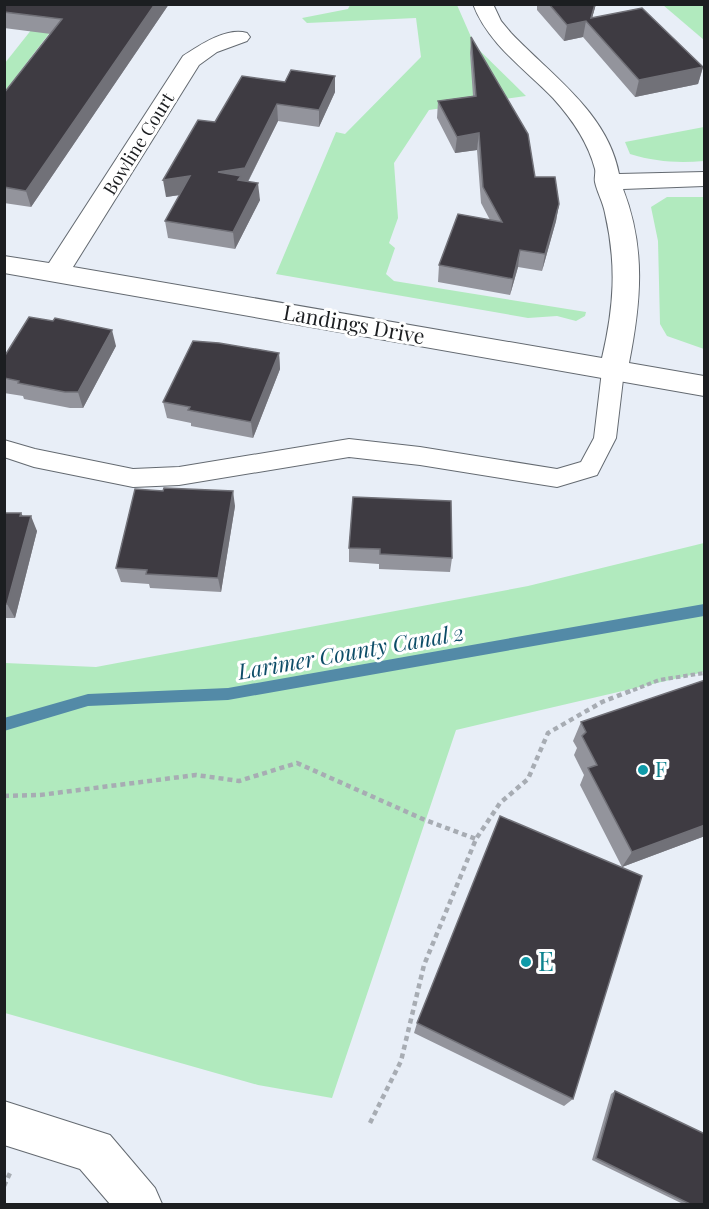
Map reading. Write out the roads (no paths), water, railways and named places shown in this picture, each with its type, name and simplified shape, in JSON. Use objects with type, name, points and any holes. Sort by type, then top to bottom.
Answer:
[{"type":"street","points":[[483,4],[503,38],[552,85],[582,120],[601,150],[609,176],[607,182]]},
{"type":"street","name":"Bowline Court","points":[[56,273],[191,61],[210,48],[240,38]]},
{"type":"street","points":[[607,182],[705,179]]},
{"type":"street","points":[[607,182],[612,189],[618,219],[627,288],[614,371]]},
{"type":"street","name":"Landings Drive","points":[[4,264],[705,386]]},
{"type":"street","points":[[4,1123],[94,1151],[139,1204]]},
{"type":"lane","points":[[4,448],[34,458],[133,478],[179,476],[349,448],[420,456],[557,478],[589,469],[605,438],[614,371]]},
{"type":"waterway","name":"Larimer County Canal 2","points":[[4,725],[88,700],[228,694],[704,610]]},
{"type":"place","name":"F","points":[[643,770]]},
{"type":"place","name":"E","points":[[526,962]]}]
